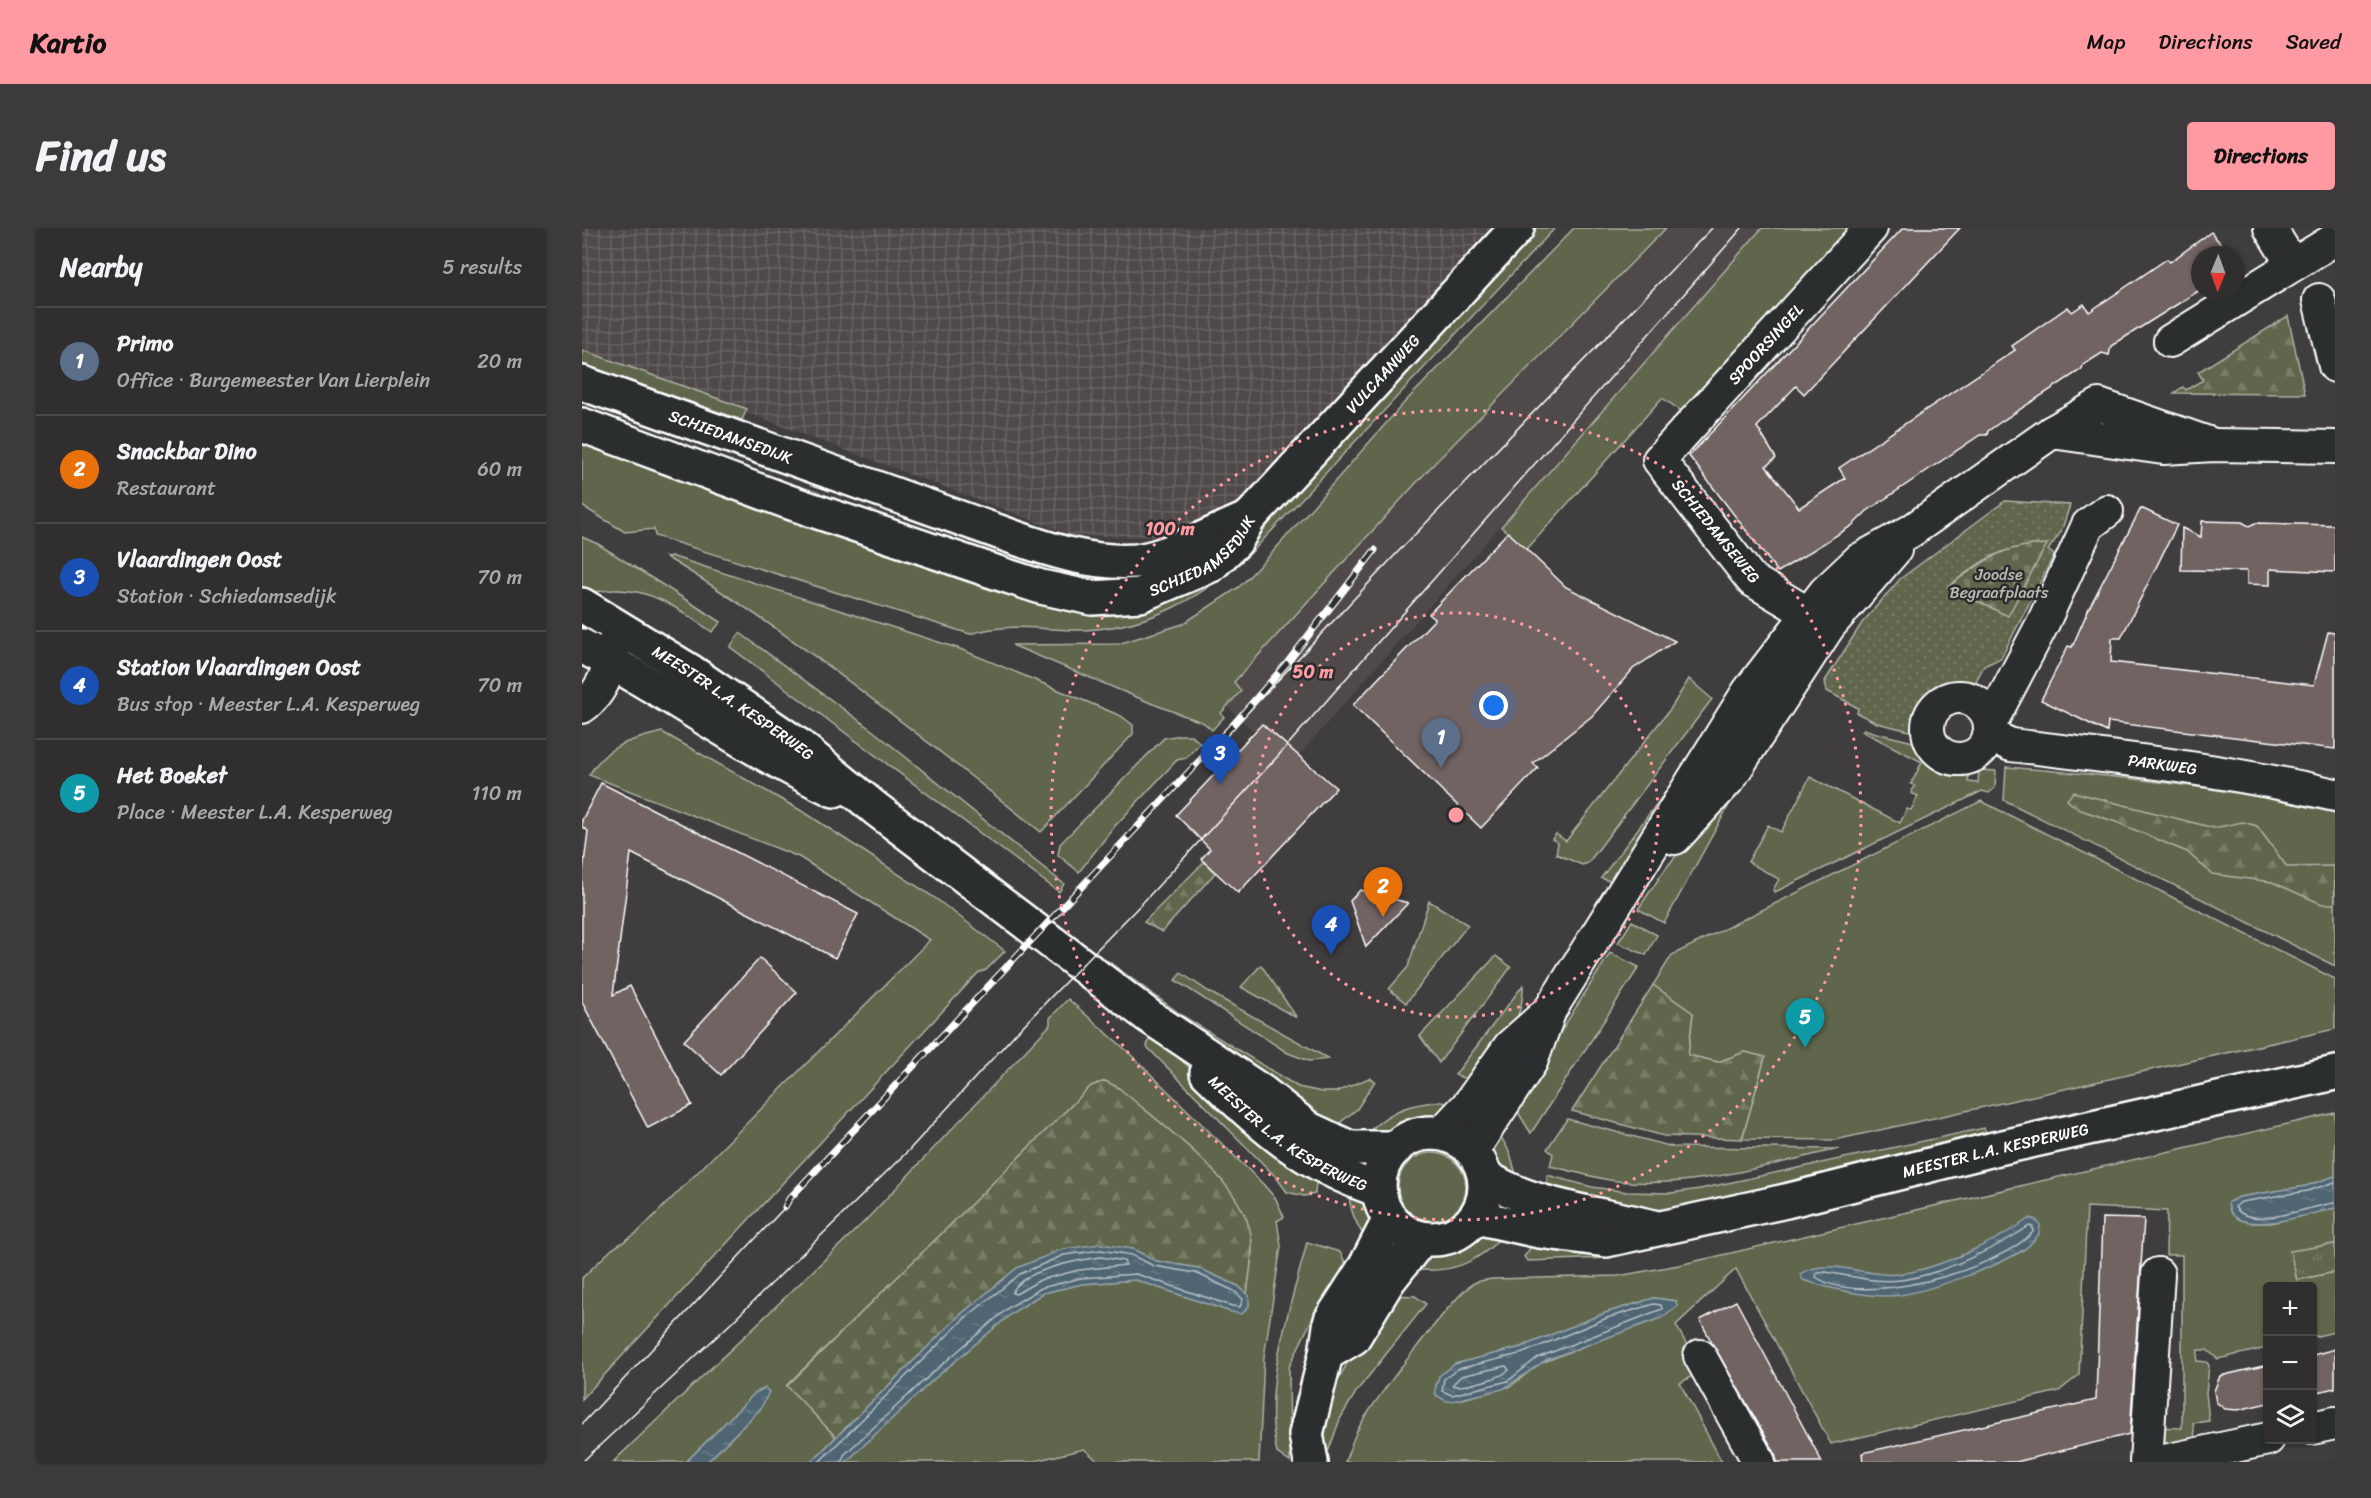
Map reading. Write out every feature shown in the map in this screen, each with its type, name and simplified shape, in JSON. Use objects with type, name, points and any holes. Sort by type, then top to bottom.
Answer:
[{"type":"main road","name":"VULCAANWEG","points":[[1249,518],[1517,228]]},
{"type":"main road","name":"SCHIEDAMSEDIJK","points":[[582,383],[1056,552],[1095,560],[1137,561],[1249,518]]},
{"type":"main road","name":"SCHIEDAMSEDIJK","points":[[582,425],[786,501],[1041,588],[1092,598],[1140,595],[1211,565],[1236,541],[1249,518]]},
{"type":"main road","name":"MEESTER L.A. KESPERWEG","points":[[582,605],[618,626],[798,745],[876,810],[1150,1017],[1262,1092],[1309,1129],[1350,1148],[1396,1148]]},
{"type":"main road","name":"MEESTER L.A. KESPERWEG","points":[[591,656],[785,767],[876,810]]},
{"type":"main road","name":"MEESTER L.A. KESPERWEG","points":[[1150,1017],[1245,1110],[1295,1152],[1384,1204]]},
{"type":"main road","name":"MEESTER L.A. KESPERWEG","points":[[1476,1217],[1539,1231],[1606,1240],[1786,1201],[1994,1149],[2335,1073]]},
{"type":"main road","points":[[1311,1462],[1306,1434],[1326,1354],[1331,1320],[1365,1267],[1384,1204],[1383,1167],[1396,1148],[1417,1136],[1441,1134],[1458,1140],[1479,1163],[1485,1197],[1476,1217],[1452,1236],[1442,1239],[1422,1239],[1404,1232],[1384,1204]]},
{"type":"main road","name":"MEESTER L.A. KESPERWEG","points":[[1479,1163],[1498,1185],[1522,1196],[1658,1228]]},
{"type":"main road","points":[[1326,1354],[1353,1338],[1388,1281],[1422,1239]]},
{"type":"street","name":"SPOORSINGEL","points":[[1659,460],[1871,228]]},
{"type":"street","points":[[2270,228],[2292,264]]},
{"type":"street","points":[[2170,341],[2292,264],[2335,240]]},
{"type":"street","points":[[2319,300],[2335,366]]},
{"type":"street","points":[[1479,1163],[1531,1062],[1550,1010],[1749,692],[1911,531],[2052,432],[2099,405],[2214,445],[2335,447]]},
{"type":"street","name":"SCHIEDAMSEWEG","points":[[1659,460],[1752,580],[1819,620]]},
{"type":"street","name":"PARKWEG","points":[[2107,511],[2088,525],[1990,730],[2011,746],[2229,773],[2335,795]]},
{"type":"street","points":[[1625,892],[1729,779],[1766,720],[1819,620]]},
{"type":"street","points":[[582,707],[588,703],[591,656],[618,626]]},
{"type":"street","points":[[1749,692],[1766,720]]},
{"type":"street","points":[[1441,1134],[1469,1104],[1510,1046],[1550,1010]]},
{"type":"street","points":[[2146,1462],[2158,1274]]},
{"type":"street","points":[[1700,1356],[1759,1462]]},
{"type":"street","points":[[2317,1427],[2335,1423]]},
{"type":"street","points":[[2178,1461],[2263,1440]]},
{"type":"shaded area","points":[[582,228],[1494,228],[1236,505],[1160,537],[1074,536],[582,351]]},
{"type":"shaded area","points":[[1666,228],[1762,228],[1300,754],[1276,751],[1227,707],[1241,692],[1233,682],[1429,469]]},
{"type":"green space","points":[[1536,228],[1555,228],[1249,555],[1193,597],[1173,608],[1131,623],[1084,630],[1013,627],[970,634],[655,536],[654,529],[625,532],[582,506],[582,440],[1139,601],[1507,259]]},
{"type":"green space","points":[[1574,228],[1666,228],[1429,469],[1234,682],[1241,691],[1221,713],[1224,717],[1212,730],[1204,723],[1012,645],[1118,644],[1183,624],[1239,587],[1271,554],[1403,404]]},
{"type":"green space","points":[[1762,228],[1860,228],[1689,416],[1662,398],[1527,549],[1501,527]]},
{"type":"green space","points":[[2288,316],[2305,394],[2174,393],[2183,387],[2186,390],[2203,380],[2198,372]]},
{"type":"green space","points":[[582,350],[747,409],[742,420],[582,364]]},
{"type":"green space","points":[[2005,501],[2070,505],[2061,532],[2048,550],[2054,555],[2001,658],[1984,666],[1972,688],[1950,690],[1934,697],[1924,711],[1918,733],[1877,723],[1857,713],[1858,708],[1827,691],[1825,681],[1862,623],[1900,579]],"holes":[[[2047,544],[2008,616],[1948,587],[1993,556],[2018,547]]]},
{"type":"green space","points":[[582,537],[598,544],[721,622],[712,632],[666,603],[642,593],[615,590],[582,593]]},
{"type":"green space","name":"Joodse Begraafplaats","points":[[2048,544],[2008,617],[1947,587],[1983,562],[2005,551],[2017,547]]},
{"type":"green space","points":[[671,556],[960,649],[1121,716],[1133,725],[1133,734],[1041,832],[858,688],[764,620],[666,557]]},
{"type":"green space","points":[[740,633],[872,730],[1064,884],[1059,892],[730,647]]},
{"type":"green space","points":[[1689,679],[1712,699],[1588,863],[1582,865],[1556,854],[1558,843],[1552,839],[1556,834],[1566,841],[1671,708]]},
{"type":"green space","points":[[1864,729],[1919,744],[1943,763],[1958,766],[1969,765],[1968,782],[1978,783],[1979,770],[1996,771],[1995,788],[1989,793],[1982,791],[1775,892],[1773,890],[1779,879],[1748,862],[1768,825],[1781,832],[1810,777],[1900,823],[1907,809],[1911,810],[1918,796],[1911,793],[1915,786],[1911,784],[1922,762],[1862,731]]},
{"type":"green space","points":[[662,732],[807,814],[935,898],[1005,951],[986,970],[978,973],[582,1399],[582,1278],[612,1249],[637,1233],[930,940],[799,857],[589,775],[604,756],[620,745]]},
{"type":"green space","points":[[1191,735],[1200,743],[1186,758],[1177,760],[1115,826],[1079,872],[1058,855],[1060,844],[1164,738]]},
{"type":"green space","points":[[1694,754],[1697,756],[1610,881],[1601,878]]},
{"type":"green space","points":[[2006,767],[2089,774],[2213,789],[2335,813],[2335,966],[2004,800]]},
{"type":"green space","points":[[1737,781],[1735,794],[1664,923],[1638,909],[1666,868]]},
{"type":"green space","points":[[2073,792],[2214,828],[2243,822],[2257,826],[2287,867],[2334,866],[2335,904],[2322,904],[2272,882],[2212,874],[2187,852],[2116,822],[2078,809],[2067,800]]},
{"type":"green space","points":[[1981,801],[2335,979],[2335,1029],[1835,1140],[1742,1139],[1765,1057],[1745,1052],[1718,1062],[1688,1055],[1693,1013],[1653,985],[1672,955]]},
{"type":"green space","points":[[1204,862],[1215,873],[1162,932],[1144,922]]},
{"type":"green space","points":[[1429,901],[1468,925],[1406,1003],[1389,989],[1408,967]]},
{"type":"green space","points":[[1632,921],[1657,935],[1646,955],[1618,943]]},
{"type":"green space","points":[[1610,953],[1639,967],[1531,1133],[1514,1106]]},
{"type":"green space","points":[[1496,956],[1511,967],[1439,1063],[1420,1036]]},
{"type":"green space","points":[[1108,961],[1183,1016],[1298,1087],[1322,1092],[1336,1092],[1369,1078],[1375,1081],[1357,1109],[1331,1130],[1104,965]]},
{"type":"green space","points":[[1261,965],[1297,1018],[1241,987]]},
{"type":"green space","points":[[1181,973],[1211,993],[1329,1059],[1309,1061],[1288,1053],[1175,980]]},
{"type":"green space","points":[[1523,985],[1519,1012],[1514,1024],[1474,1082],[1455,1075]]},
{"type":"green space","points":[[1653,985],[1693,1013],[1688,1055],[1718,1062],[1745,1052],[1765,1057],[1742,1139],[1664,1136],[1572,1111]]},
{"type":"green space","points":[[1068,999],[1125,1049],[1263,1184],[1276,1199],[1284,1217],[1277,1221],[1281,1246],[1264,1357],[1259,1462],[1099,1462],[1084,1449],[1031,1462],[846,1462],[934,1379],[1012,1313],[1043,1293],[1082,1284],[1136,1280],[1231,1312],[1249,1296],[1247,1294],[1252,1251],[1097,1083],[787,1385],[836,1437],[811,1462],[707,1462],[761,1408],[755,1393],[686,1462],[613,1462],[865,1221],[1050,1025],[1050,1018]]},
{"type":"green space","points":[[1150,1033],[1309,1173],[1316,1182],[1315,1194],[1304,1196],[1287,1192],[1276,1177],[1147,1047]]},
{"type":"green space","points":[[1105,1081],[1119,1088],[1197,1154],[1232,1194],[1244,1214],[1251,1235],[1252,1257],[1247,1294],[1238,1286],[1198,1268],[1156,1261],[1133,1249],[1017,1268],[960,1315],[836,1437],[787,1386],[1091,1086]]},
{"type":"green space","points":[[1441,1102],[1455,1105],[1431,1122],[1414,1125],[1387,1138],[1363,1138],[1380,1122],[1398,1111],[1407,1107]]},
{"type":"green space","points":[[2335,1113],[2335,1176],[2306,1186],[2239,1197],[2251,1223],[2271,1223],[2335,1208],[2335,1244],[2291,1251],[2297,1280],[2335,1272],[2335,1332],[2317,1336],[2317,1282],[2263,1282],[2263,1349],[2218,1359],[2207,1350],[2198,1350],[2197,1361],[2207,1362],[2209,1366],[2206,1393],[2209,1421],[2193,1423],[2196,1445],[2156,1447],[2156,1427],[2182,1428],[2182,1255],[2166,1255],[2167,1211],[2087,1207],[2079,1375],[2059,1391],[1831,1444],[1736,1269],[1676,1325],[1701,1371],[1680,1383],[1722,1462],[1345,1462],[1359,1427],[1380,1396],[1450,1306],[1474,1283],[1492,1279],[1618,1276],[1679,1265]],"holes":[[[1654,1298],[1676,1301],[1589,1344],[1539,1364],[1511,1386],[1463,1399],[1436,1395],[1436,1383],[1455,1364],[1521,1347],[1605,1313]]]},
{"type":"green space","points":[[1567,1119],[1673,1147],[1839,1149],[1701,1179],[1645,1183],[1617,1181],[1550,1166],[1553,1154],[1547,1149]]},
{"type":"green space","points":[[1984,1128],[1986,1132],[1682,1208],[1630,1208],[1547,1189],[1547,1175],[1592,1187],[1627,1192],[1671,1193],[1700,1189]]},
{"type":"green space","points":[[1500,1135],[1510,1153],[1519,1185],[1495,1164],[1493,1143]]},
{"type":"green space","points":[[1432,1153],[1445,1156],[1456,1163],[1463,1174],[1466,1187],[1463,1200],[1456,1211],[1445,1218],[1432,1221],[1419,1218],[1408,1211],[1401,1200],[1398,1187],[1401,1174],[1408,1163],[1419,1156]]},
{"type":"green space","points":[[1349,1188],[1363,1200],[1371,1211],[1372,1224],[1368,1243],[1354,1217]]},
{"type":"green space","points":[[1478,1234],[1504,1234],[1484,1253],[1462,1265],[1438,1270],[1411,1269],[1421,1258],[1455,1248]]},
{"type":"green space","points":[[1535,1241],[1610,1253],[1610,1258],[1528,1261],[1524,1257]]},
{"type":"green space","points":[[1307,1242],[1340,1252],[1349,1270],[1316,1311],[1289,1367],[1290,1462],[1277,1453],[1273,1427],[1275,1374],[1286,1320]]},
{"type":"green space","points":[[2335,1244],[2335,1272],[2297,1280],[2290,1251]]},
{"type":"green space","points":[[1391,1295],[1415,1296],[1426,1304],[1356,1392],[1340,1419],[1327,1455],[1325,1417],[1328,1404],[1348,1362]]},
{"type":"water","points":[[2335,1176],[2335,1208],[2309,1215],[2274,1222],[2242,1221],[2232,1214],[2228,1202],[2239,1197],[2306,1186]]},
{"type":"water","points":[[2030,1218],[2036,1220],[2040,1225],[2039,1234],[2025,1249],[1977,1272],[1918,1291],[1888,1296],[1856,1293],[1803,1280],[1800,1274],[1824,1267],[1887,1274],[1915,1271],[1967,1253]]},
{"type":"water","points":[[1101,1244],[1133,1249],[1156,1261],[1198,1268],[1238,1286],[1249,1296],[1249,1306],[1242,1314],[1231,1312],[1136,1280],[1082,1284],[1043,1293],[1012,1313],[934,1379],[846,1462],[811,1462],[960,1315],[1017,1268],[1063,1249]]},
{"type":"water","points":[[1654,1298],[1676,1301],[1677,1306],[1661,1318],[1546,1360],[1503,1389],[1452,1401],[1446,1401],[1436,1395],[1439,1376],[1455,1364],[1521,1347],[1605,1313]]},
{"type":"water","points":[[765,1388],[769,1392],[761,1408],[707,1462],[686,1462],[755,1393]]},
{"type":"building","points":[[1903,228],[1960,228],[1804,394],[1796,386],[1757,427],[1776,458],[1766,466],[1799,508],[1845,478],[1839,468],[2015,350],[2012,346],[2068,307],[2072,312],[2084,304],[2089,312],[2167,259],[2170,262],[2191,247],[2191,296],[2111,346],[2109,355],[2102,353],[2083,365],[2082,369],[1988,431],[1987,435],[1980,435],[1867,511],[1853,525],[1778,572],[1689,456]]},
{"type":"building","points":[[2211,232],[2223,246],[2192,246]]},
{"type":"building","points":[[2141,508],[2177,525],[2121,638],[2112,638],[2111,662],[2314,685],[2328,632],[2335,633],[2335,749],[2108,722],[2107,732],[2041,700],[2068,646],[2072,647],[2089,608]]},
{"type":"building","points":[[2202,521],[2242,522],[2249,526],[2255,523],[2335,525],[2335,572],[2270,569],[2270,585],[2247,584],[2247,571],[2181,570],[2182,528],[2201,537]]},
{"type":"building","points":[[1508,532],[1566,587],[1675,641],[1633,669],[1592,716],[1533,763],[1538,768],[1481,828],[1353,705],[1435,619],[1429,614]]},
{"type":"building","points":[[1262,724],[1336,788],[1238,893],[1201,859],[1210,849],[1176,815]]},
{"type":"building","points":[[601,783],[858,914],[835,958],[631,853],[613,995],[630,986],[692,1105],[648,1128],[582,1002],[582,879],[588,831],[582,827],[582,820]]},
{"type":"building","points":[[1360,890],[1408,903],[1366,947],[1350,901]]},
{"type":"building","points":[[760,958],[797,992],[721,1075],[684,1041]]},
{"type":"building","points":[[2102,1218],[2144,1219],[2130,1434],[2016,1462],[1863,1462],[1862,1453],[2096,1400]]},
{"type":"building","points":[[1736,1301],[1822,1462],[1777,1462],[1775,1453],[1712,1343],[1700,1320]]},
{"type":"building","points":[[2335,1349],[2335,1388],[2317,1392],[2317,1354]]},
{"type":"building","points":[[2263,1366],[2263,1404],[2238,1410],[2225,1409],[2216,1402],[2214,1391],[2220,1376]]},
{"type":"tram line","points":[[582,1424],[1396,554],[1712,228]]},
{"type":"tram line","points":[[582,1462],[728,1326],[910,1149],[1015,1034],[1148,897],[1278,756],[1742,228]]},
{"type":"railway","points":[[785,1207],[789,1199],[1232,726],[1287,663],[1375,550]]},
{"type":"place","name":"Primo","points":[[1441,768]]},
{"type":"place","name":"Vlaardingen Oost","points":[[1220,784]]},
{"type":"place","name":"Snackbar Dino","points":[[1383,917]]},
{"type":"place","name":"Station Vlaardingen Oost","points":[[1331,955]]},
{"type":"place","name":"Het Boeket","points":[[1805,1048]]}]
